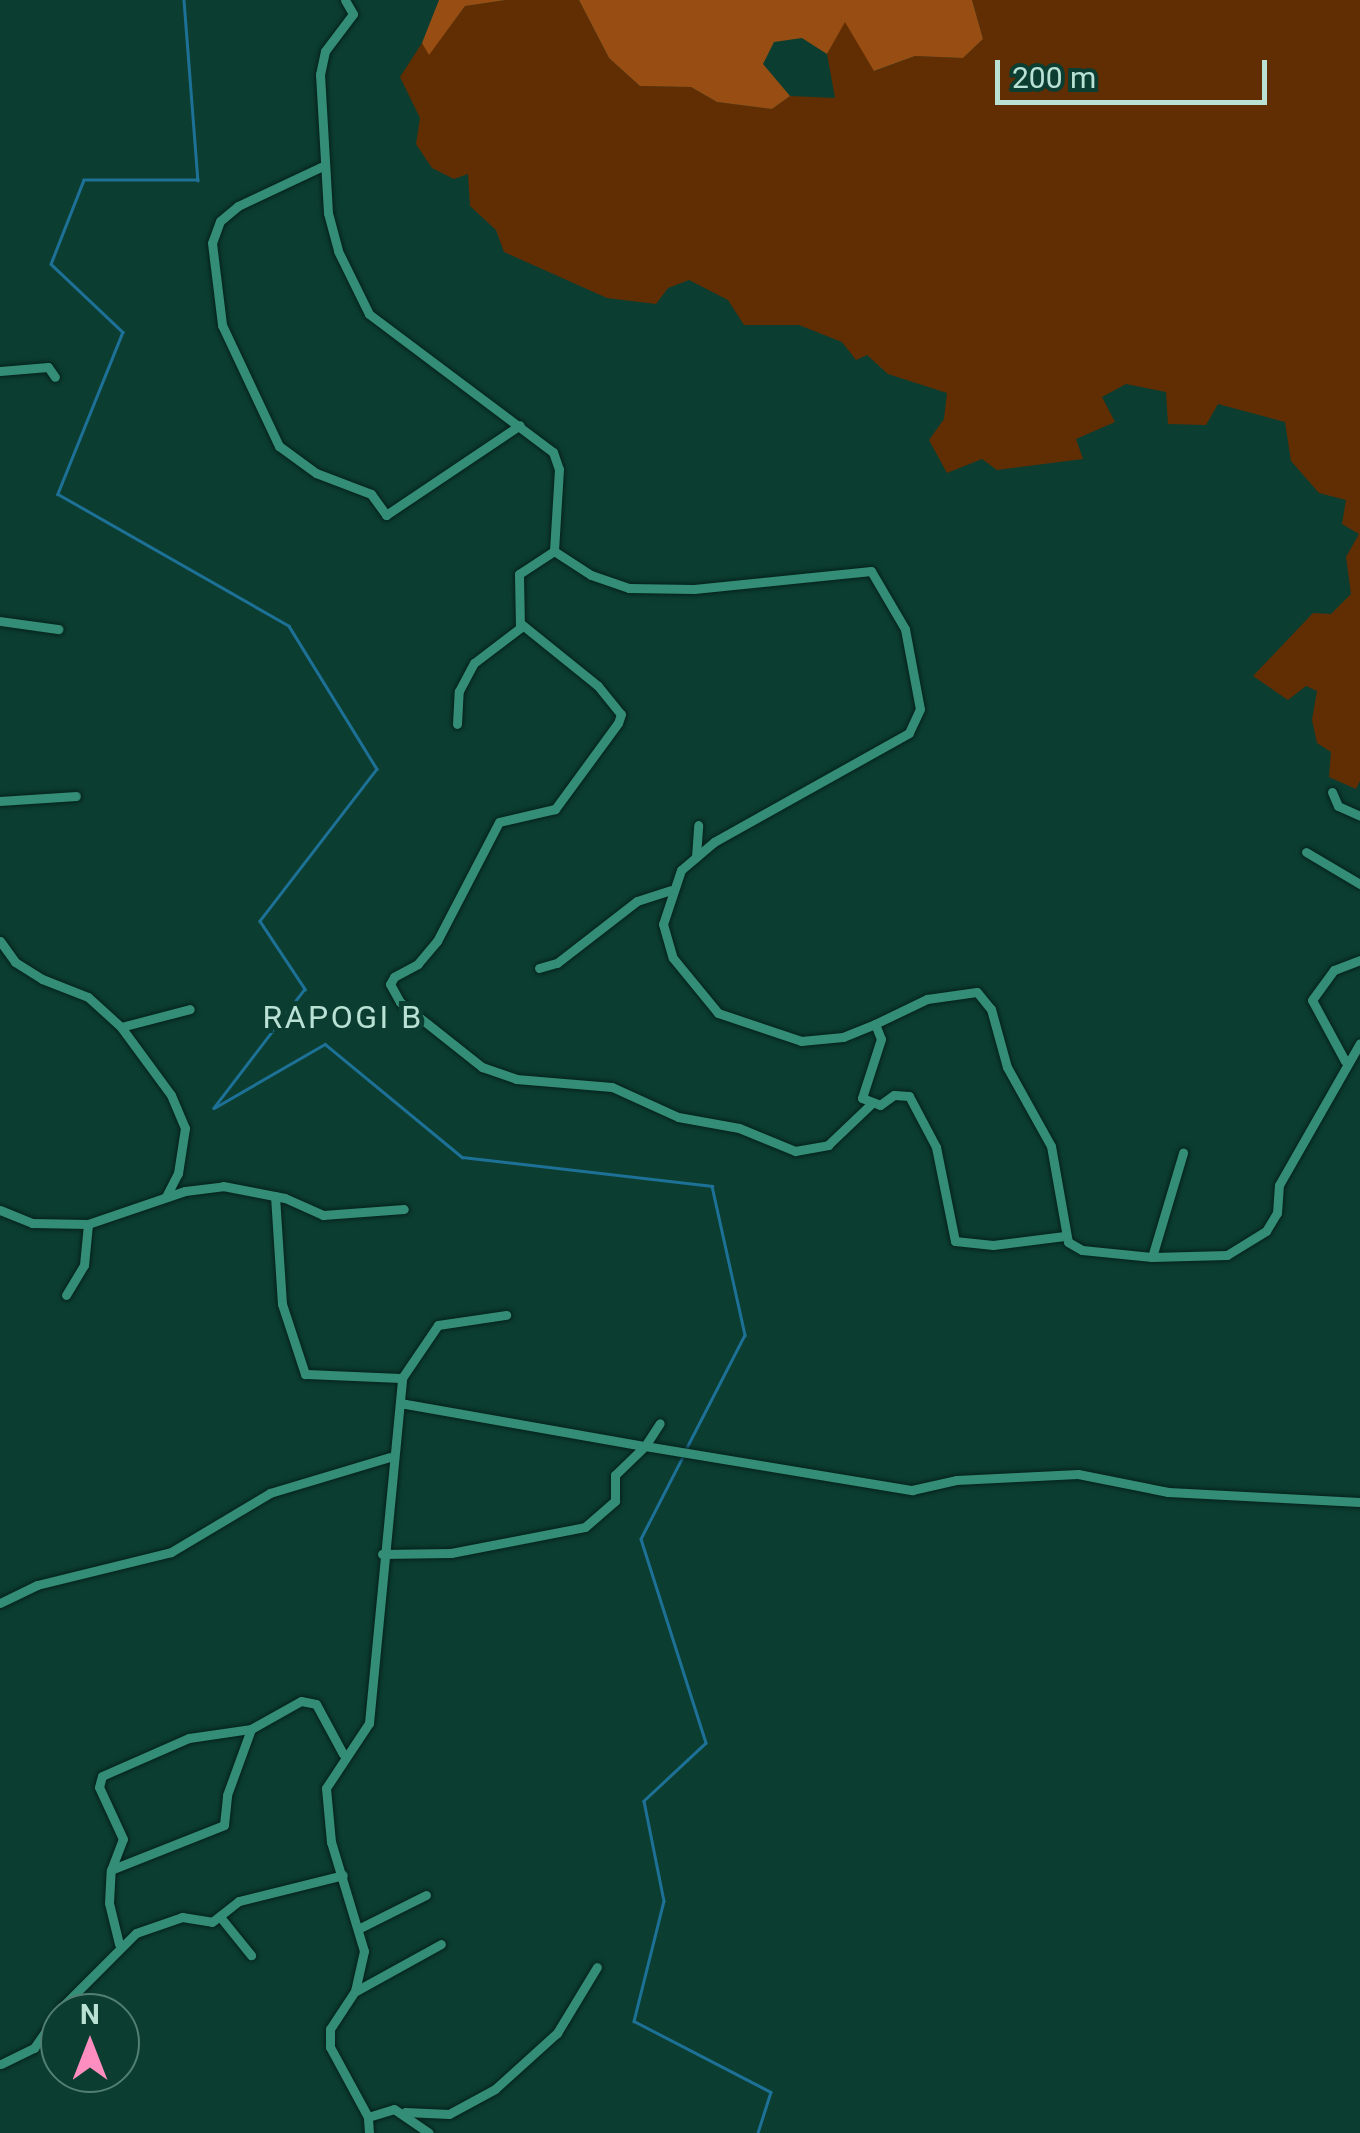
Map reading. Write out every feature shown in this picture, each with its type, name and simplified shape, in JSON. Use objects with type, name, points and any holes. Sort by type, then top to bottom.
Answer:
[{"type":"street","points":[[345,0],[353,14],[325,51],[320,74],[323,166],[338,252],[369,314],[520,425],[557,460],[554,551]]},
{"type":"street","points":[[323,166],[238,206],[220,221],[212,243],[222,325],[279,446],[316,473],[370,494],[386,515],[520,425]]},
{"type":"street","points":[[0,371],[48,367],[56,376]]},
{"type":"street","points":[[456,724],[465,678],[520,622],[519,574],[554,551]]},
{"type":"street","points":[[539,968],[556,963],[637,901],[670,890],[696,857],[910,732],[920,708],[905,629],[871,571],[694,589],[629,588],[590,575],[554,551]]},
{"type":"street","points":[[0,621],[58,629]]},
{"type":"street","points":[[520,622],[598,686],[620,714],[618,723],[555,809],[499,822],[437,941],[418,964],[394,977],[390,984],[400,1002],[482,1067],[516,1079],[612,1087],[678,1117],[739,1128],[795,1151],[828,1145],[871,1104],[909,1096],[936,1147],[955,1240],[994,1245],[1064,1236]]},
{"type":"street","points":[[1332,792],[1338,806],[1360,816]]},
{"type":"street","points":[[0,801],[76,796]]},
{"type":"street","points":[[696,857],[698,825]]},
{"type":"street","points":[[1306,852],[1360,884]]},
{"type":"street","points":[[670,890],[666,941],[718,1013],[809,1043],[874,1024],[927,999],[977,992],[991,1010],[1007,1067],[1054,1155],[1064,1236],[1082,1250],[1152,1256],[1227,1255],[1266,1231],[1277,1213],[1279,1185],[1345,1062],[1360,1043]]},
{"type":"street","points":[[0,942],[16,962],[88,997],[120,1027],[183,1120],[178,1173],[166,1197]]},
{"type":"street","points":[[1345,1062],[1312,1000],[1334,970],[1360,960]]},
{"type":"street","points":[[120,1027],[190,1009]]},
{"type":"street","points":[[871,1104],[860,1094],[881,1039],[874,1024]]},
{"type":"street","points":[[1152,1256],[1183,1153]]},
{"type":"street","points":[[0,1210],[32,1223],[88,1224],[166,1197],[223,1186],[275,1196],[323,1216],[404,1209]]},
{"type":"street","points":[[275,1196],[282,1304],[305,1374],[402,1378]]},
{"type":"street","points":[[66,1294],[84,1265],[88,1224]]},
{"type":"street","points":[[369,2133],[368,2116],[345,2083],[328,2037],[364,1970],[358,1929],[325,1811],[326,1788],[344,1754],[369,1723],[390,1457],[402,1378],[438,1325],[506,1315]]},
{"type":"street","points":[[400,1403],[912,1490],[956,1480],[1078,1474],[1168,1492],[1360,1502]]},
{"type":"street","points":[[382,1554],[451,1553],[585,1527],[615,1501],[616,1475],[645,1446],[660,1422]]},
{"type":"street","points":[[0,1602],[37,1585],[171,1552],[270,1493],[390,1457]]},
{"type":"street","points":[[119,1944],[111,1926],[111,1870],[123,1839],[99,1787],[102,1776],[188,1738],[251,1729],[280,1709],[310,1701],[344,1754]]},
{"type":"street","points":[[111,1870],[224,1825],[227,1795],[251,1729]]},
{"type":"street","points":[[0,2064],[34,2048],[119,1944],[172,1920],[221,1918],[239,1901],[343,1875]]},
{"type":"street","points":[[358,1929],[426,1895]]},
{"type":"street","points":[[221,1918],[252,1955]]},
{"type":"street","points":[[356,1991],[441,1944]]},
{"type":"street","points":[[368,2116],[404,2112],[450,2114],[494,2089],[557,2033],[597,1968]]},
{"type":"street","points":[[404,2112],[429,2133]]},
{"type":"shaded area","points":[[439,0],[506,0],[465,6],[429,55],[422,43]]},
{"type":"shaded area","points":[[506,0],[579,0],[609,58],[640,86],[691,87],[717,102],[772,109],[790,96],[835,98],[827,54],[845,21],[875,71],[915,56],[963,58],[983,39],[972,0],[1360,0],[1360,781],[1356,789],[1329,777],[1331,752],[1317,743],[1312,720],[1317,691],[1306,686],[1288,700],[1253,676],[1313,613],[1331,614],[1351,594],[1346,557],[1359,534],[1342,524],[1346,500],[1319,493],[1291,461],[1285,422],[1218,404],[1206,425],[1168,424],[1166,392],[1126,384],[1102,397],[1115,422],[1076,439],[1083,459],[997,470],[982,459],[947,473],[929,440],[944,419],[947,393],[888,374],[867,355],[856,360],[842,342],[799,325],[744,325],[728,300],[689,280],[668,288],[656,304],[607,298],[504,252],[496,230],[470,206],[468,174],[454,179],[432,168],[416,144],[420,118],[400,77],[422,43],[429,54],[465,6]]},
{"type":"shaded area","points":[[579,0],[972,0],[983,39],[963,58],[915,56],[874,71],[845,22],[827,54],[802,38],[774,42],[763,64],[790,96],[772,109],[717,102],[691,87],[640,86],[609,58]]},
{"type":"waterway","points":[[184,0],[198,180],[84,180],[51,264],[123,332],[58,494],[289,626],[377,769],[260,921],[305,989],[214,1108],[325,1044],[462,1157],[712,1186],[745,1335],[687,1448]]},
{"type":"waterway","points":[[684,1455],[641,1539],[706,1743],[644,1801],[664,1901],[634,2021],[771,2092],[758,2133]]},
{"type":"district","name":"RAPOGI B","points":[[343,1017]]}]
